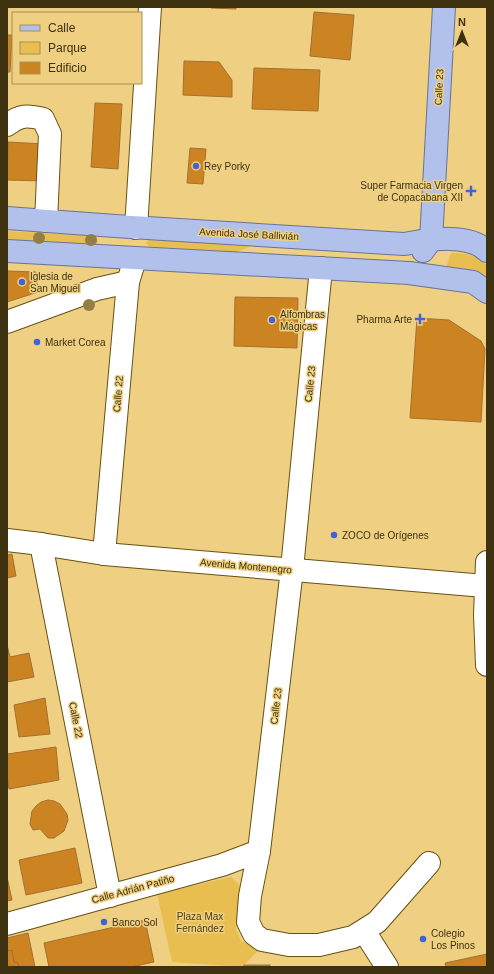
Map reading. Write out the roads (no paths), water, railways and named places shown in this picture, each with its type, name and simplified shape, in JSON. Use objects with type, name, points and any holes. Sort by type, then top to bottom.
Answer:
[{"type":"main road","name":"Calle 23","points":[[431,240],[444,7]]},
{"type":"main road","name":"Avenida José Ballivián","points":[[7,218],[136,228],[404,244],[431,240],[481,242]]},
{"type":"main road","points":[[135,258],[136,228]]},
{"type":"main road","points":[[240,264],[260,253],[411,261],[422,254],[431,240]]},
{"type":"main road","points":[[7,251],[410,272],[480,287]]},
{"type":"street","points":[[136,228],[150,7]]},
{"type":"street","points":[[7,125],[14,120],[27,115],[43,119],[50,134],[46,221]]},
{"type":"street","name":"Calle 22","points":[[104,554],[128,282],[135,258]]},
{"type":"street","name":"Calle 23","points":[[321,268],[292,569],[259,851],[250,896],[248,922],[254,934],[262,940],[289,945],[319,945],[354,938],[377,922],[429,863]]},
{"type":"street","points":[[7,322],[97,289],[128,282]]},
{"type":"street","name":"Avenida Montenegro","points":[[7,540],[104,554],[485,586]]},
{"type":"street","name":"Calle 22","points":[[41,544],[110,896]]},
{"type":"street","points":[[487,562],[485,586],[487,665]]},
{"type":"street","name":"Calle Adrián Patiño","points":[[7,924],[222,865],[259,851]]},
{"type":"street","points":[[364,931],[387,967]]},
{"type":"place","name":"Rey Porky","points":[[196,166]]},
{"type":"place","name":"Super Farmacia Virgen de Copacabana XII","points":[[471,191]]},
{"type":"place","name":"Iglesia de San Miguel","points":[[22,282]]},
{"type":"place","name":"Pharma Arte","points":[[420,319]]},
{"type":"place","name":"Alfombras Mágicas","points":[[272,320]]},
{"type":"place","name":"Market Corea","points":[[37,342]]},
{"type":"place","name":"ZOCO de Orígenes","points":[[334,535]]},
{"type":"place","name":"Banco Sol","points":[[104,922]]},
{"type":"place","name":"Colegio Los Pinos","points":[[423,939]]},
{"type":"park label","name":"Plaza Max Fernández","points":[[200,922]]}]
